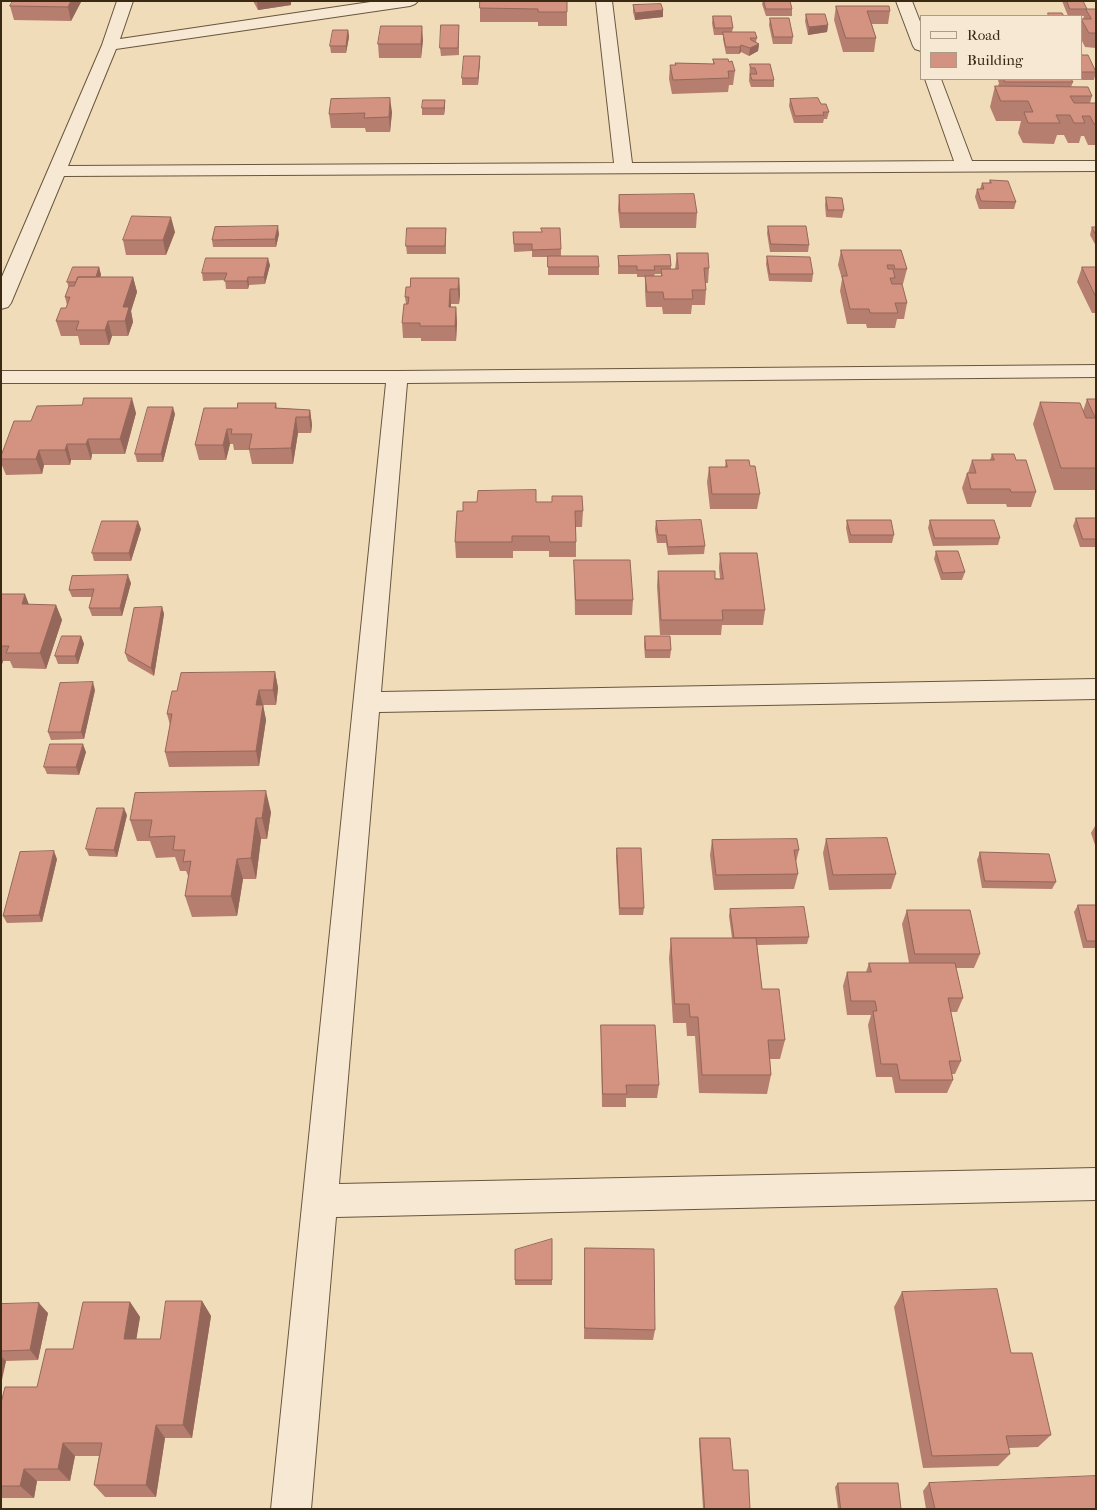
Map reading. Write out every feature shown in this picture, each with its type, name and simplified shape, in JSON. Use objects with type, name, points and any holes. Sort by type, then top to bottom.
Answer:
[{"type":"street","points":[[4,292],[110,45],[125,1]]},
{"type":"street","points":[[110,45],[410,1]]},
{"type":"street","points":[[604,1],[624,168]]},
{"type":"street","points":[[904,1],[920,43]]},
{"type":"street","points":[[933,80],[965,167]]},
{"type":"street","points":[[57,171],[1096,166]]},
{"type":"street","points":[[1,377],[396,377],[1096,371]]},
{"type":"street","points":[[291,1509],[396,377]]},
{"type":"street","points":[[366,702],[1017,688],[1096,689]]},
{"type":"street","points":[[319,1201],[1096,1184]]},
{"type":"building","points":[[13,1],[71,1],[68,7],[10,6]]},
{"type":"building","points":[[480,1],[567,1],[567,12],[538,12],[538,9],[480,8]]},
{"type":"building","points":[[764,1],[790,1],[792,9],[766,9]]},
{"type":"building","points":[[1067,1],[1083,1],[1087,9],[1070,9]]},
{"type":"building","points":[[661,4],[663,10],[635,13],[633,5]]},
{"type":"building","points":[[836,6],[889,6],[890,11],[867,11],[876,38],[846,38]]},
{"type":"building","points":[[1086,9],[1096,9],[1096,33],[1089,33],[1082,21],[1082,19],[1091,19]]},
{"type":"building","points":[[1048,13],[1062,13],[1063,15],[1049,15]]},
{"type":"building","points":[[806,14],[825,14],[828,25],[809,27]]},
{"type":"building","points":[[713,16],[731,16],[733,28],[715,28]]},
{"type":"building","points":[[770,18],[789,18],[793,37],[774,37]]},
{"type":"building","points":[[441,25],[459,25],[458,48],[440,48]]},
{"type":"building","points":[[381,26],[422,26],[421,44],[378,44]]},
{"type":"building","points":[[333,30],[348,30],[346,46],[330,46]]},
{"type":"building","points":[[723,32],[755,32],[757,38],[750,38],[759,44],[750,48],[741,45],[740,47],[726,47]]},
{"type":"building","points":[[1082,55],[1088,55],[1096,72],[1082,72]]},
{"type":"building","points":[[464,56],[480,56],[478,78],[462,78]]},
{"type":"building","points":[[713,59],[728,59],[729,62],[732,61],[735,71],[728,71],[729,78],[673,80],[670,65],[676,65],[675,63],[714,64]]},
{"type":"building","points":[[750,64],[770,64],[774,80],[752,80],[750,74],[757,74],[755,68],[751,68]]},
{"type":"building","points":[[1004,80],[1072,80],[1073,82],[1005,82]]},
{"type":"building","points":[[995,86],[1088,87],[1092,96],[1070,96],[1074,103],[1096,103],[1096,124],[1094,124],[1090,116],[1082,116],[1085,123],[1074,123],[1070,115],[1056,115],[1060,123],[1028,123],[1024,112],[1033,112],[1028,101],[1001,101]]},
{"type":"building","points":[[390,98],[389,117],[364,118],[365,113],[329,114],[331,99]]},
{"type":"building","points":[[818,98],[821,104],[826,104],[829,112],[823,112],[824,115],[795,116],[790,99]]},
{"type":"building","points":[[423,100],[445,100],[444,108],[422,108]]},
{"type":"building","points":[[990,180],[1008,181],[1016,202],[981,201],[977,189],[984,189],[982,183],[991,183]]},
{"type":"building","points":[[694,194],[697,213],[620,213],[619,195]]},
{"type":"building","points":[[826,197],[842,198],[844,210],[828,210]]},
{"type":"building","points":[[132,216],[171,217],[163,240],[123,240]]},
{"type":"building","points":[[278,226],[275,239],[212,240],[215,227]]},
{"type":"building","points":[[768,226],[806,226],[809,245],[771,244]]},
{"type":"building","points":[[1092,227],[1096,227],[1096,235]]},
{"type":"building","points":[[407,228],[446,228],[445,246],[406,246]]},
{"type":"building","points":[[541,228],[560,228],[561,249],[532,250],[532,244],[514,244],[513,232],[542,232]]},
{"type":"building","points":[[841,250],[901,250],[907,269],[895,269],[894,265],[887,265],[888,269],[893,269],[895,278],[890,278],[892,284],[902,284],[907,303],[895,303],[898,313],[870,313],[869,309],[850,309],[842,276],[847,276]]},
{"type":"building","points":[[677,253],[708,253],[709,268],[704,268],[706,290],[692,290],[693,299],[664,299],[663,292],[647,292],[645,276],[662,276],[661,269],[678,269]]},
{"type":"building","points":[[670,255],[671,266],[654,266],[655,270],[637,270],[637,266],[619,266],[618,256]]},
{"type":"building","points":[[548,256],[598,256],[599,267],[548,267]]},
{"type":"building","points":[[767,256],[810,257],[813,274],[770,274]]},
{"type":"building","points":[[206,258],[268,258],[264,277],[248,277],[247,281],[224,281],[227,273],[202,273]]},
{"type":"building","points":[[73,267],[99,267],[96,277],[78,277],[76,282],[67,282]]},
{"type":"building","points":[[1082,267],[1096,267],[1096,297]]},
{"type":"building","points":[[78,277],[133,277],[123,307],[129,307],[125,321],[108,321],[105,330],[76,330],[79,321],[56,321],[61,308],[66,308],[70,297],[65,297],[69,286],[74,286]]},
{"type":"building","points":[[411,278],[459,278],[458,289],[450,289],[449,307],[456,307],[455,326],[420,326],[420,323],[402,323],[404,304],[408,304],[409,297],[405,297],[406,287],[410,287]]},
{"type":"building","points":[[84,398],[132,398],[120,439],[88,439],[86,444],[67,444],[65,450],[39,450],[36,459],[1,459],[14,421],[31,421],[37,406],[82,405]]},
{"type":"building","points":[[1087,399],[1096,399],[1096,468],[1061,468],[1040,402],[1080,403],[1086,418],[1095,418]]},
{"type":"building","points":[[238,403],[276,403],[275,408],[310,410],[309,417],[296,417],[291,448],[249,449],[252,434],[231,434],[232,429],[227,429],[223,445],[195,445],[204,408],[237,408]]},
{"type":"building","points":[[148,407],[173,407],[161,454],[135,454]]},
{"type":"building","points":[[992,454],[1014,454],[1016,460],[1026,460],[1036,492],[1011,492],[1010,489],[971,489],[967,473],[976,473],[972,460],[994,460]]},
{"type":"building","points":[[726,460],[749,460],[750,466],[755,466],[760,494],[712,494],[709,467],[727,467]]},
{"type":"building","points":[[536,490],[536,502],[552,502],[552,496],[582,496],[583,511],[575,511],[576,542],[550,542],[549,536],[512,536],[512,542],[455,542],[457,511],[463,511],[463,502],[477,502],[478,491]]},
{"type":"building","points":[[1076,518],[1096,518],[1096,539],[1083,539]]},
{"type":"building","points":[[701,520],[705,546],[668,547],[666,535],[658,535],[656,521]]},
{"type":"building","points":[[847,520],[891,520],[894,535],[851,535]]},
{"type":"building","points":[[930,520],[994,520],[1000,538],[935,538]]},
{"type":"building","points":[[102,521],[138,521],[129,553],[92,553]]},
{"type":"building","points":[[936,551],[958,551],[965,572],[943,573]]},
{"type":"building","points":[[720,553],[757,553],[765,610],[722,610],[723,620],[661,620],[658,571],[715,571],[715,579],[723,579]]},
{"type":"building","points":[[574,560],[630,560],[633,600],[576,600]]},
{"type":"building","points":[[128,575],[120,608],[89,608],[94,589],[69,590],[72,576]]},
{"type":"building","points":[[1,594],[25,594],[22,604],[56,605],[40,653],[6,653],[9,646],[1,646]]},
{"type":"building","points":[[162,607],[151,668],[125,653],[134,608]]},
{"type":"building","points":[[62,636],[81,636],[75,656],[55,656]]},
{"type":"building","points":[[645,636],[670,636],[671,650],[646,650]]},
{"type":"building","points":[[275,672],[273,690],[259,690],[256,705],[263,705],[256,751],[165,752],[172,714],[167,714],[172,691],[177,691],[181,673]]},
{"type":"building","points":[[93,682],[81,732],[48,732],[60,683]]},
{"type":"building","points":[[50,744],[83,744],[76,767],[44,767]]},
{"type":"building","points":[[266,791],[262,818],[256,818],[251,858],[237,859],[231,896],[185,896],[191,861],[183,862],[185,850],[173,850],[175,836],[149,837],[152,820],[130,820],[135,793]]},
{"type":"building","points":[[97,808],[124,808],[114,850],[86,849]]},
{"type":"building","points":[[887,838],[896,874],[833,875],[826,839]]},
{"type":"building","points":[[797,839],[799,850],[794,850],[798,874],[716,875],[712,840]]},
{"type":"building","points":[[617,848],[641,848],[644,908],[620,908]]},
{"type":"building","points":[[54,851],[39,915],[3,916],[20,852]]},
{"type":"building","points":[[980,852],[1049,854],[1056,882],[985,881]]},
{"type":"building","points":[[1078,905],[1096,905],[1096,941],[1087,941]]},
{"type":"building","points":[[804,907],[809,937],[734,938],[730,909]]},
{"type":"building","points":[[907,910],[970,910],[980,954],[915,954]]},
{"type":"building","points":[[671,938],[756,938],[762,989],[779,989],[785,1040],[768,1040],[771,1075],[702,1075],[698,1017],[690,1017],[689,1004],[675,1004]]},
{"type":"building","points":[[869,963],[955,963],[963,998],[948,998],[961,1061],[949,1061],[953,1080],[900,1080],[897,1064],[881,1064],[873,1011],[877,1011],[875,1001],[851,1001],[847,972],[871,972]]},
{"type":"building","points":[[601,1025],[655,1025],[659,1085],[626,1085],[627,1094],[603,1094]]},
{"type":"building","points":[[552,1239],[552,1280],[515,1280],[515,1250]]},
{"type":"building","points":[[585,1248],[654,1249],[655,1330],[585,1328]]},
{"type":"building","points":[[997,1289],[1011,1353],[1032,1353],[1051,1435],[1006,1436],[1010,1454],[932,1456],[902,1292]]},
{"type":"building","points":[[166,1301],[202,1301],[183,1425],[156,1425],[146,1485],[94,1485],[102,1443],[63,1443],[58,1469],[24,1469],[20,1486],[1,1486],[1,1403],[5,1387],[37,1387],[46,1349],[73,1349],[83,1302],[130,1302],[124,1339],[160,1339]]},
{"type":"building","points":[[39,1303],[30,1350],[1,1351],[1,1304]]},
{"type":"building","points":[[700,1438],[730,1438],[733,1470],[748,1470],[750,1509],[705,1509]]},
{"type":"building","points":[[1096,1476],[1096,1509],[935,1509],[929,1483]]},
{"type":"building","points":[[838,1483],[898,1483],[901,1509],[841,1509]]}]
